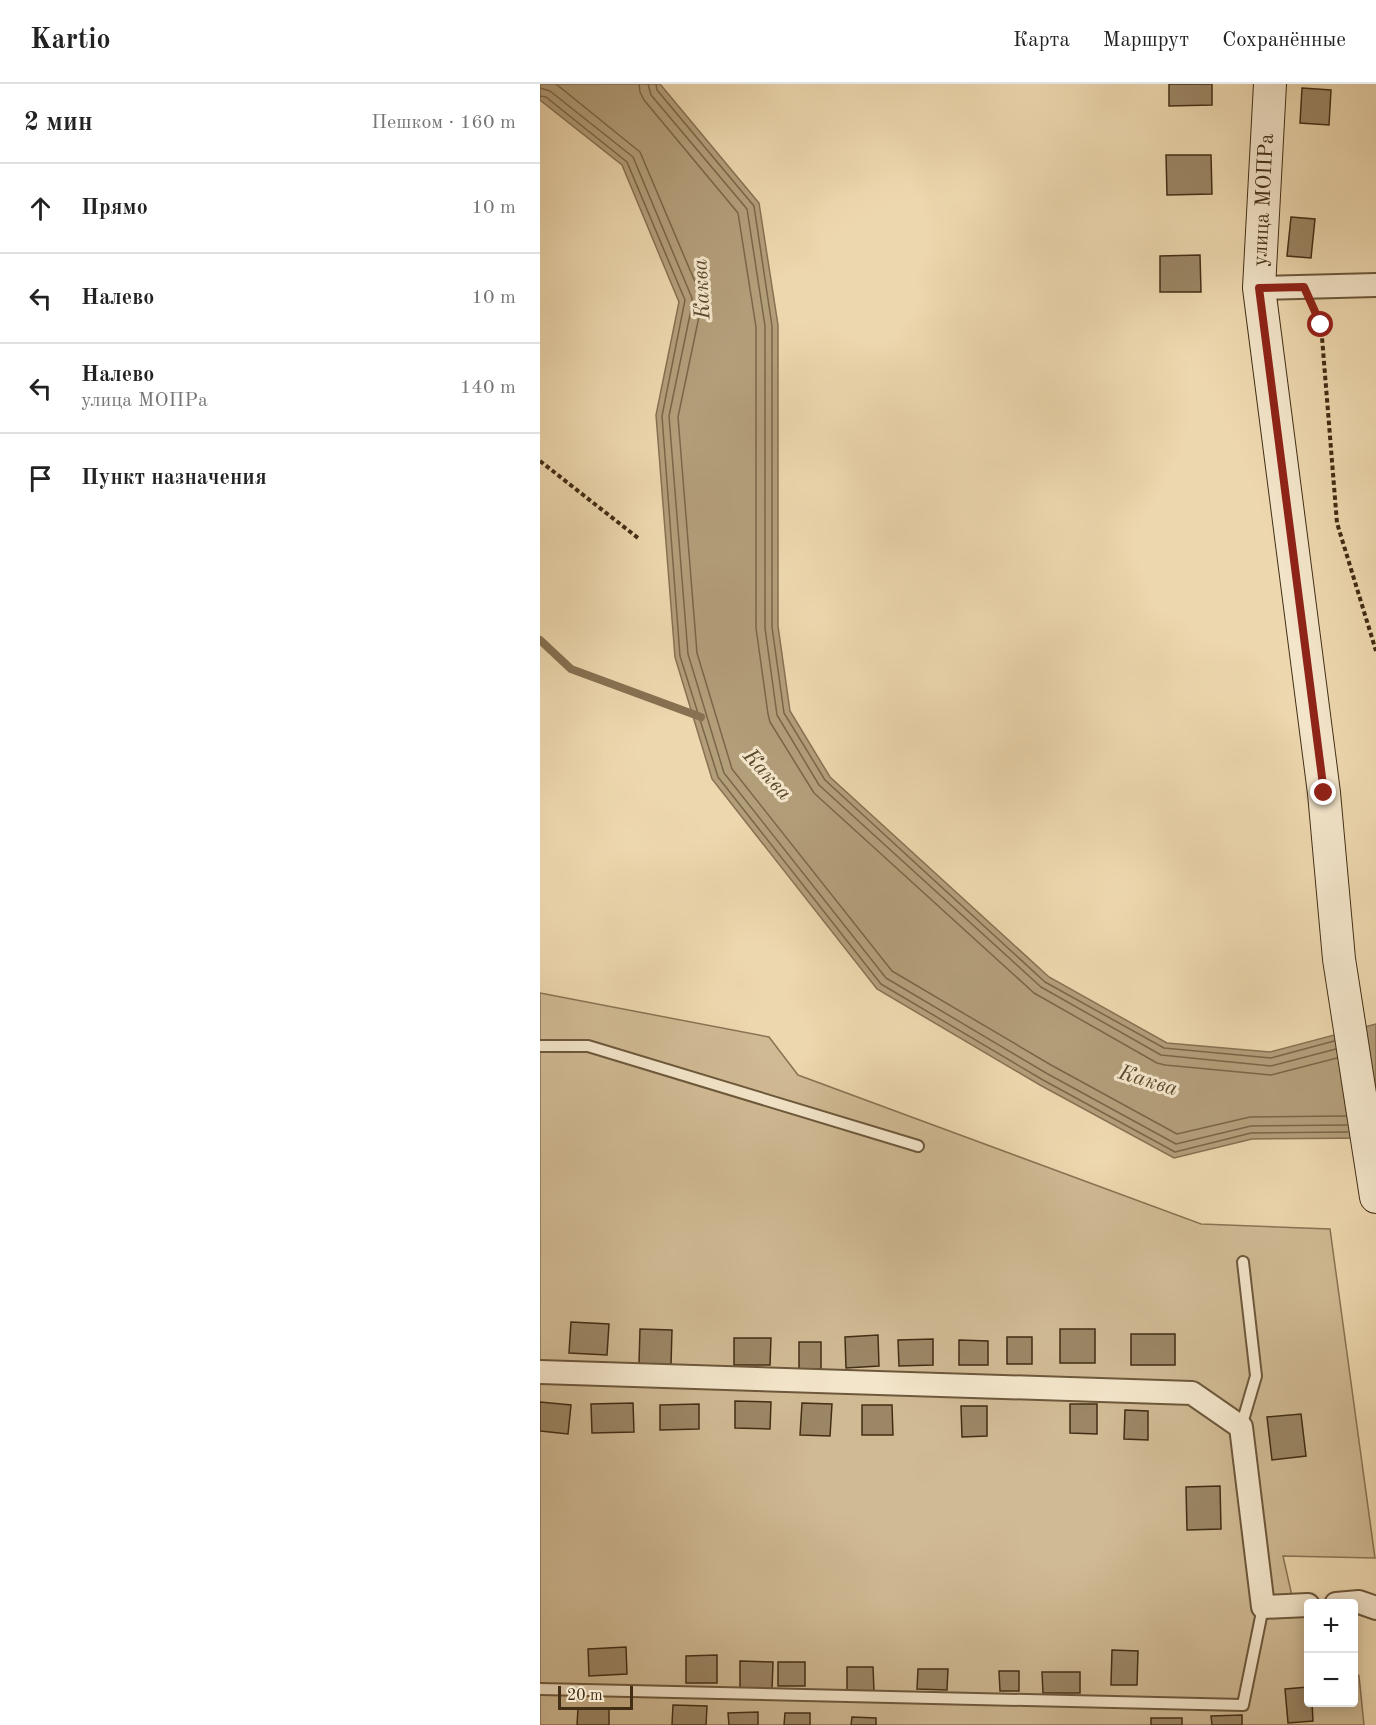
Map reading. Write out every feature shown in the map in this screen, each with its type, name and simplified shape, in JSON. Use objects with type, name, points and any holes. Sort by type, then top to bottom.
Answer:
[{"type":"main road","name":"улица МОПРа","points":[[1270,84],[1259,288],[1324,793],[1339,959],[1376,1197]]},
{"type":"street","points":[[1259,288],[1376,285]]},
{"type":"street","points":[[540,1372],[1192,1393],[1241,1427],[1263,1607],[1304,1605]]},
{"type":"street","points":[[1358,1602],[1376,1608]]},
{"type":"lane","points":[[540,1046],[588,1046],[918,1146]]},
{"type":"lane","points":[[1241,1427],[1256,1376],[1243,1262]]},
{"type":"lane","points":[[540,1689],[1243,1705],[1263,1607]]},
{"type":"path","points":[[1304,287],[1321,325],[1337,524],[1376,651]]},
{"type":"path","points":[[540,461],[638,538]]},
{"type":"shaded area","points":[[540,993],[769,1037],[798,1075],[1201,1224],[1330,1229],[1375,1558],[1283,1556],[1294,1605],[1304,1616],[1304,1707],[1358,1707],[1358,1675],[1364,1725],[540,1725]]},
{"type":"water","name":"Каква","points":[[540,84],[660,84],[759,203],[778,325],[778,626],[790,711],[830,777],[1049,977],[1167,1043],[1270,1052],[1376,1024],[1376,1138],[1252,1139],[1174,1158],[1040,1085],[877,989],[712,779],[675,657],[656,415],[679,302],[622,165],[540,100]]},
{"type":"building","points":[[1169,84],[1212,84],[1212,105],[1169,106]]},
{"type":"building","points":[[1302,88],[1331,90],[1329,125],[1300,123]]},
{"type":"building","points":[[1166,155],[1211,155],[1212,194],[1167,195]]},
{"type":"building","points":[[1291,217],[1315,219],[1311,258],[1287,256]]},
{"type":"building","points":[[1200,255],[1201,292],[1160,292],[1160,256]]},
{"type":"building","points":[[571,1322],[609,1324],[607,1355],[569,1353]]},
{"type":"building","points":[[640,1329],[672,1330],[671,1365],[639,1364]]},
{"type":"building","points":[[1060,1329],[1095,1329],[1095,1363],[1060,1363]]},
{"type":"building","points":[[1131,1334],[1175,1334],[1175,1365],[1131,1365]]},
{"type":"building","points":[[878,1335],[879,1366],[846,1368],[845,1337]]},
{"type":"building","points":[[1007,1337],[1032,1337],[1032,1364],[1007,1364]]},
{"type":"building","points":[[734,1338],[771,1338],[770,1365],[734,1365]]},
{"type":"building","points":[[933,1339],[933,1365],[899,1366],[898,1340]]},
{"type":"building","points":[[959,1340],[988,1341],[988,1365],[959,1365]]},
{"type":"building","points":[[799,1342],[821,1342],[821,1369],[799,1369]]},
{"type":"building","points":[[735,1401],[771,1402],[770,1429],[735,1428]]},
{"type":"building","points":[[540,1402],[571,1405],[568,1434],[540,1431]]},
{"type":"building","points":[[633,1403],[634,1432],[592,1433],[591,1404]]},
{"type":"building","points":[[802,1403],[832,1404],[830,1436],[800,1435]]},
{"type":"building","points":[[699,1404],[699,1429],[660,1430],[660,1405]]},
{"type":"building","points":[[1070,1404],[1097,1404],[1097,1434],[1070,1433]]},
{"type":"building","points":[[862,1405],[892,1405],[893,1435],[862,1435]]},
{"type":"building","points":[[961,1406],[987,1406],[987,1436],[962,1437]]},
{"type":"building","points":[[1125,1410],[1148,1411],[1148,1440],[1124,1439]]},
{"type":"building","points":[[1301,1414],[1306,1456],[1272,1460],[1267,1417]]},
{"type":"building","points":[[1220,1486],[1221,1529],[1187,1530],[1186,1487]]},
{"type":"building","points":[[626,1647],[627,1674],[589,1676],[588,1649]]},
{"type":"building","points":[[1112,1650],[1138,1651],[1137,1685],[1111,1685]]},
{"type":"building","points":[[717,1655],[717,1683],[686,1683],[686,1656]]},
{"type":"building","points":[[740,1661],[773,1662],[772,1689],[740,1688]]},
{"type":"building","points":[[778,1662],[805,1662],[805,1686],[778,1686]]},
{"type":"building","points":[[847,1667],[873,1667],[874,1691],[847,1692]]},
{"type":"building","points":[[918,1669],[948,1669],[947,1690],[917,1689]]},
{"type":"building","points":[[999,1671],[1019,1671],[1019,1691],[1000,1691]]},
{"type":"building","points":[[1042,1672],[1080,1672],[1080,1693],[1043,1693]]},
{"type":"building","points":[[1304,1687],[1304,1707],[1312,1707],[1313,1721],[1288,1723],[1285,1689]]},
{"type":"building","points":[[673,1705],[707,1706],[706,1725],[672,1725]]},
{"type":"building","points":[[578,1708],[609,1708],[609,1725],[577,1725]]},
{"type":"building","points":[[758,1712],[758,1725],[729,1725],[728,1713]]},
{"type":"building","points":[[785,1713],[810,1713],[810,1725],[784,1725]]},
{"type":"building","points":[[1242,1715],[1242,1725],[1212,1725],[1211,1716]]},
{"type":"building","points":[[852,1717],[876,1718],[876,1725],[851,1725]]},
{"type":"building","points":[[1151,1718],[1182,1718],[1182,1725],[1151,1725]]},
{"type":"waterway","points":[[540,640],[571,669],[701,717]]},
{"type":"route","points":[[1321,325],[1304,287],[1259,288],[1324,793]]}]
